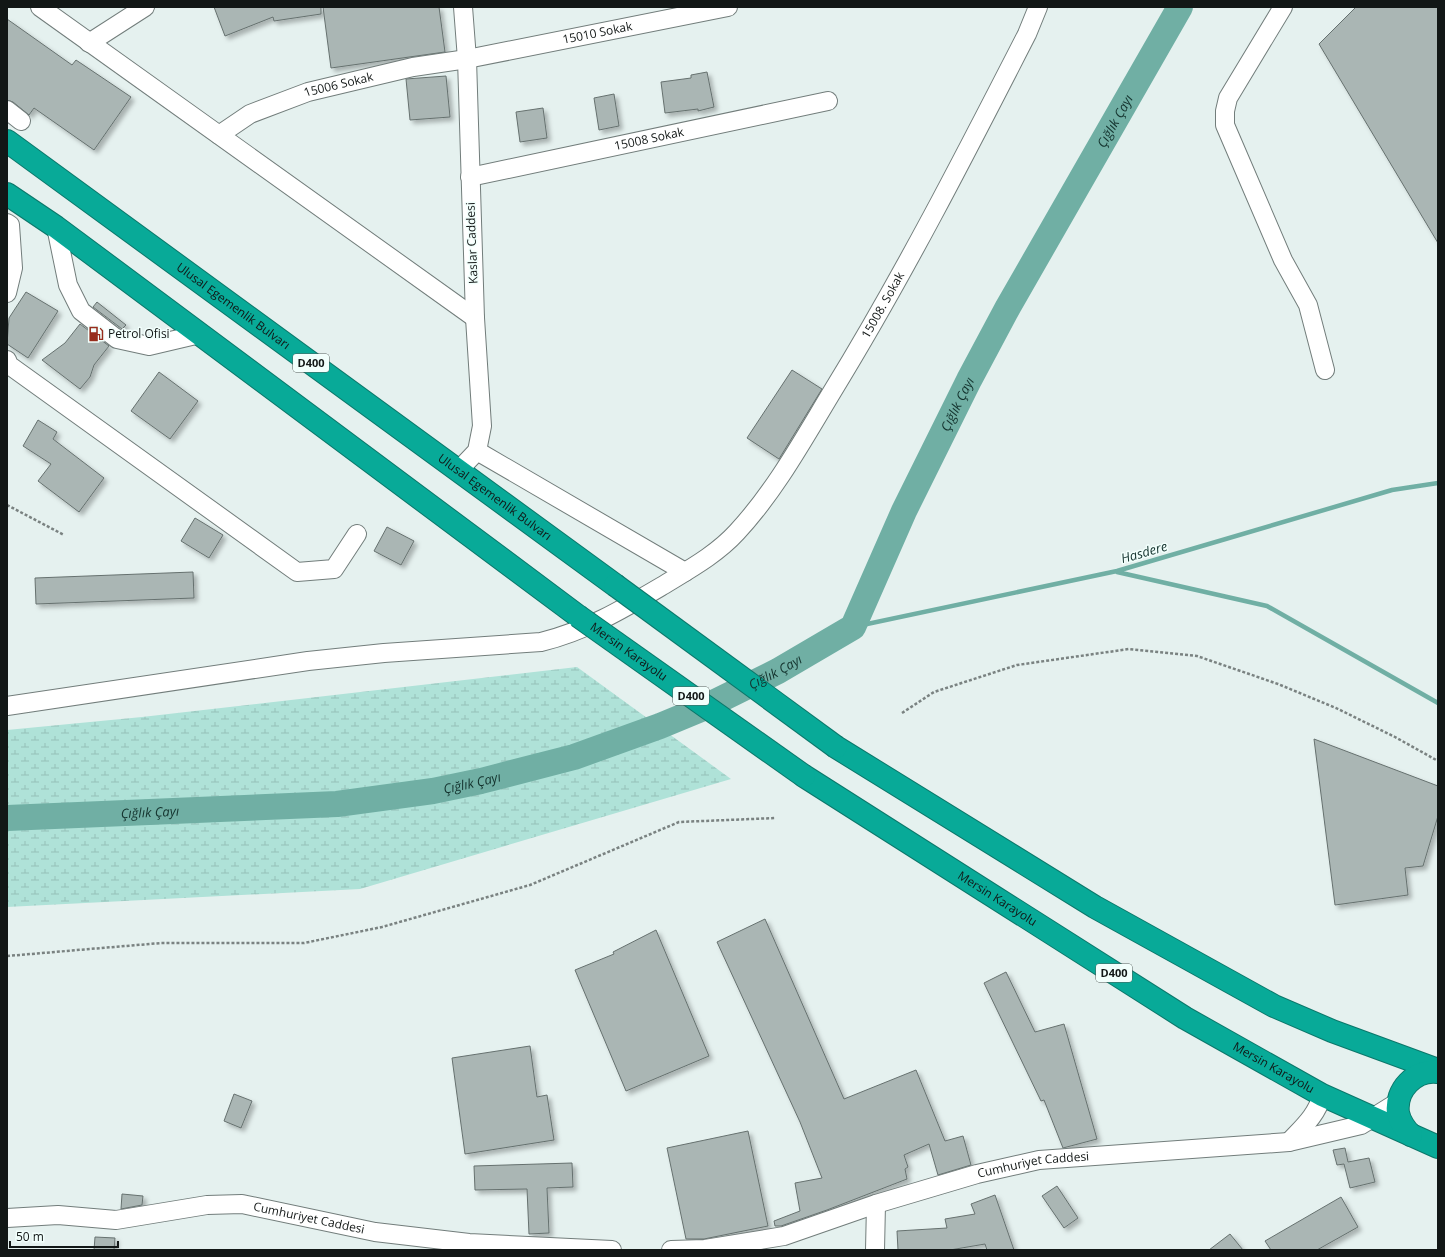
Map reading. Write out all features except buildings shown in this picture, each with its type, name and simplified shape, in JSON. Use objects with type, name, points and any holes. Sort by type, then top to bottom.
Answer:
[{"type":"highway","name":"Ulusal Egemenlik Bulvarı","points":[[7,142],[615,584],[836,747],[1095,907],[1274,1006],[1332,1031],[1438,1071]]},
{"type":"highway","name":"D400","points":[[7,194],[56,227],[200,334]]},
{"type":"highway","name":"Mersin Karayolu","points":[[200,334],[578,616],[804,776],[1185,1018],[1375,1123],[1411,1135],[1438,1147]]},
{"type":"highway","points":[[1411,1135],[1403,1126],[1398,1114],[1398,1102],[1402,1090],[1410,1081],[1420,1074],[1438,1071]]},
{"type":"street","points":[[40,7],[475,318]]},
{"type":"street","points":[[89,43],[145,7]]},
{"type":"street","name":"Kaslar Caddesi","points":[[463,7],[467,59],[475,318],[482,426],[477,451]]},
{"type":"street","name":"15010 Sokak","points":[[467,59],[728,7]]},
{"type":"street","name":"15008. Sokak","points":[[7,706],[308,661],[384,653],[542,642],[566,636],[589,626],[685,572],[718,550],[737,532],[789,463],[874,323],[937,208],[1027,34],[1038,7]]},
{"type":"street","points":[[1283,7],[1228,98],[1225,111],[1225,125],[1282,260],[1308,305],[1325,370]]},
{"type":"street","name":"15006 Sokak","points":[[219,135],[250,114],[308,92],[413,67],[467,59]]},
{"type":"street","name":"15008 Sokak","points":[[470,177],[828,101]]},
{"type":"street","points":[[7,223],[10,225],[13,268],[7,293]]},
{"type":"street","points":[[56,227],[68,285],[81,311],[117,339],[149,346],[200,334]]},
{"type":"street","points":[[7,360],[9,366],[297,572],[334,569],[357,534]]},
{"type":"street","points":[[458,471],[477,451],[685,572]]},
{"type":"street","points":[[1289,1142],[1312,1118],[1318,1108],[1322,1095]]},
{"type":"street","name":"Cumhuriyet Caddesi","points":[[671,1250],[705,1249],[784,1236],[876,1204],[977,1174],[1039,1160],[1289,1142],[1375,1123],[1398,1102]]},
{"type":"street","name":"Cumhuriyet Caddesi","points":[[7,1218],[58,1215],[116,1220],[208,1205],[242,1204],[375,1232],[505,1247],[612,1250]]},
{"type":"street","points":[[875,1250],[876,1204]]},
{"type":"path","points":[[7,505],[64,535]]},
{"type":"path","points":[[902,713],[934,692],[1017,666],[1129,649],[1197,656],[1278,684],[1356,718],[1395,737],[1438,761]]},
{"type":"path","points":[[7,956],[161,943],[304,943],[382,927],[530,885],[679,822],[776,818]]},
{"type":"green space","points":[[577,667],[731,779],[360,889],[7,907],[7,730],[142,717]]},
{"type":"waterway","name":"Çığlık Çayı","points":[[7,818],[337,804],[433,791],[481,781],[574,757],[660,726],[701,709],[778,671],[853,627],[904,511],[969,380],[1008,307],[1180,7]]},
{"type":"waterway","name":"Hasdere","points":[[853,627],[1117,571],[1392,490],[1438,483]]},
{"type":"waterway","points":[[1117,572],[1267,606],[1438,703]]},
{"type":"place","name":"Petrol Ofisi","points":[[96,334]]}]
